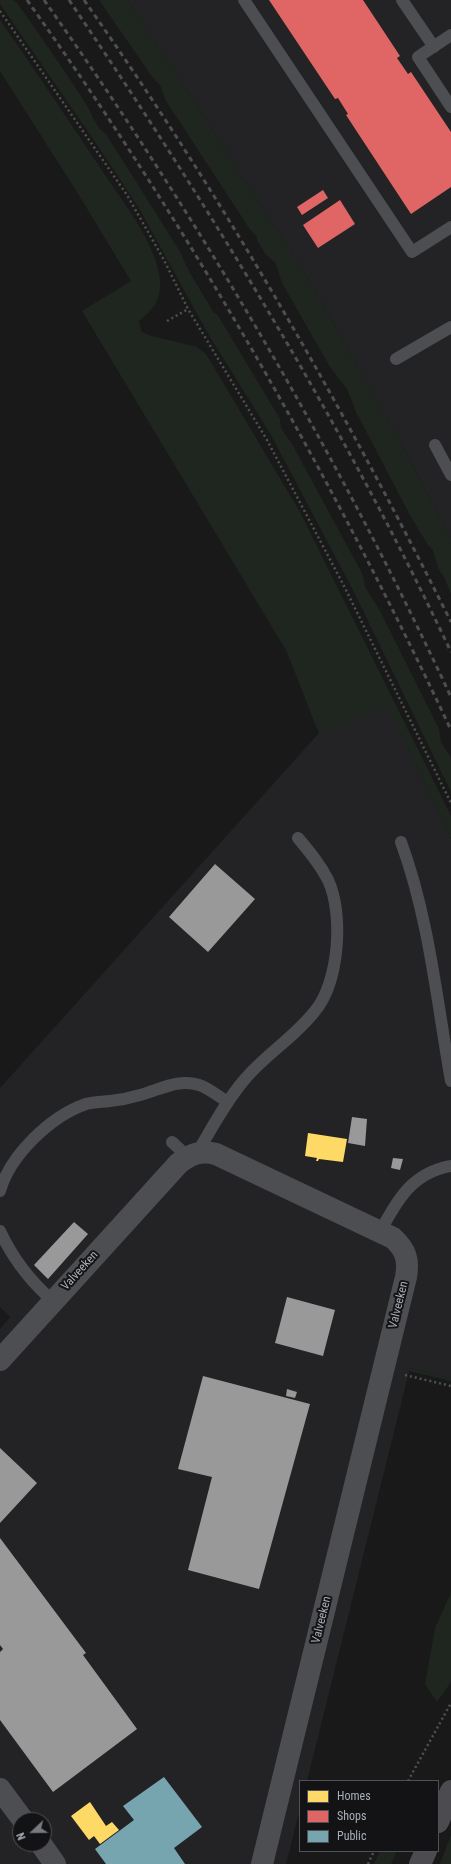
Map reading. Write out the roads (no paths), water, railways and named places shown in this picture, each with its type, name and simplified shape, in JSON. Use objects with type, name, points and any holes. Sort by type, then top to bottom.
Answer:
[{"type":"main road","points":[[439,1820],[451,1791]]},
{"type":"main road","points":[[420,1864],[426,1852]]},
{"type":"street","name":"Valveeken","points":[[0,1360],[179,1163],[192,1155],[207,1152],[216,1154],[393,1238],[401,1245],[407,1254],[408,1266],[262,1864]]},
{"type":"street","points":[[0,1789],[17,1812]]},
{"type":"street","points":[[47,1852],[55,1864]]},
{"type":"lane","points":[[244,0],[412,252],[451,227]]},
{"type":"lane","points":[[402,0],[434,46]]},
{"type":"lane","points":[[451,35],[418,57],[451,107]]},
{"type":"lane","points":[[396,359],[451,327]]},
{"type":"lane","points":[[435,444],[451,475]]},
{"type":"lane","points":[[172,1142],[192,1155],[245,1079],[264,1057],[314,1012],[324,999],[331,979],[336,952],[336,917],[334,900],[328,881],[320,867],[298,838]]},
{"type":"lane","points":[[401,842],[413,874],[420,904],[451,1081]]},
{"type":"lane","points":[[0,1191],[10,1168],[25,1147],[47,1126],[67,1112],[87,1104],[140,1096],[166,1086],[184,1083],[199,1085],[228,1102]]},
{"type":"lane","points":[[380,1232],[392,1209],[408,1187],[428,1173],[451,1166]]},
{"type":"lane","points":[[0,1231],[17,1262],[38,1288],[53,1301]]},
{"type":"railway","points":[[27,0],[146,175],[256,356],[357,541],[451,730]]},
{"type":"railway","points":[[44,0],[102,83],[157,167],[263,340],[313,427],[361,516],[451,697]]},
{"type":"railway","points":[[69,0],[173,158],[273,319],[366,483],[451,652]]},
{"type":"railway","points":[[84,0],[135,74],[233,226],[368,461],[451,622]]}]
